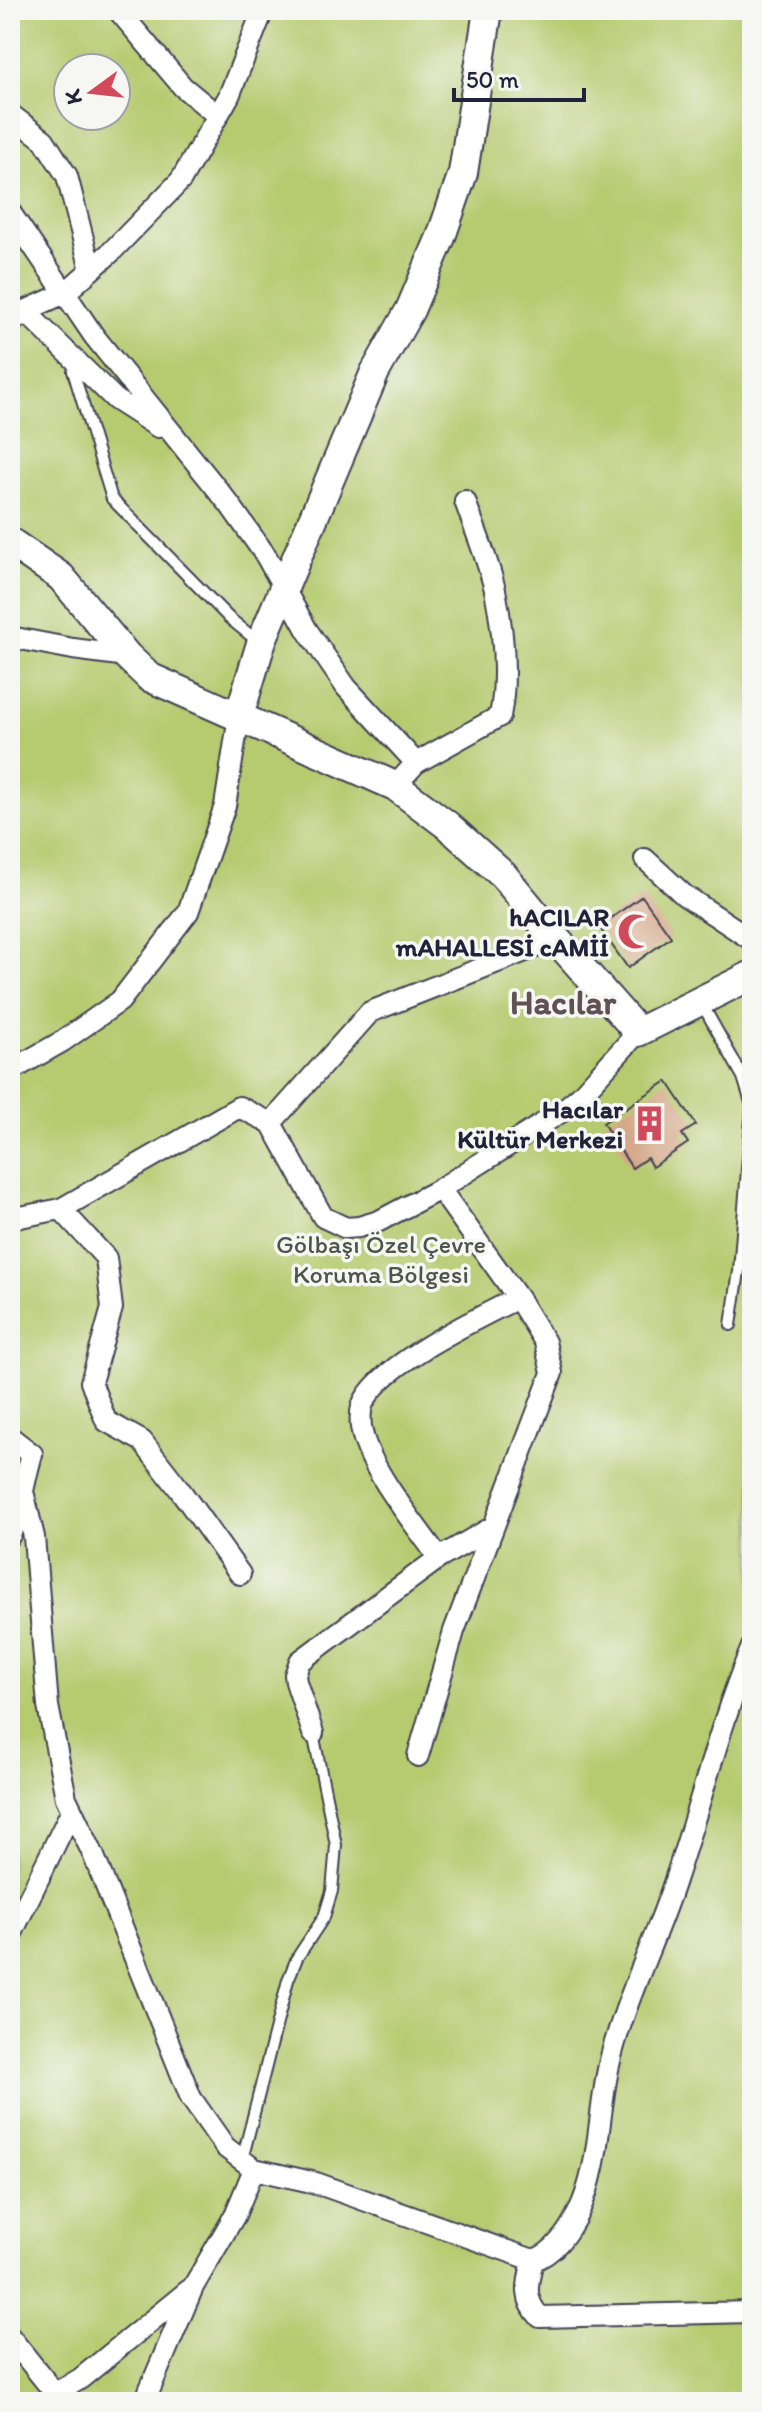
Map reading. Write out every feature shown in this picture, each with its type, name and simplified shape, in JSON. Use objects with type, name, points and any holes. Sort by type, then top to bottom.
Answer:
[{"type":"street","points":[[118,10],[183,87],[218,116]]},
{"type":"street","points":[[172,435],[116,400],[78,361],[18,317],[65,293],[181,180],[229,96],[263,10]]},
{"type":"street","points":[[10,1071],[63,1041],[120,1001],[188,912],[225,806],[239,716],[262,640],[375,372],[410,310],[441,237],[463,173],[488,10]]},
{"type":"street","points":[[10,114],[44,140],[67,176],[91,270]]},
{"type":"street","points":[[10,212],[94,336],[230,505],[285,586],[307,630],[346,687],[416,763]]},
{"type":"street","points":[[395,786],[416,763],[500,716],[504,699],[504,662],[495,590],[465,501]]},
{"type":"street","points":[[10,542],[61,577],[127,656],[149,677],[395,786],[447,825],[503,875],[638,1032]]},
{"type":"street","points":[[10,637],[127,656]]},
{"type":"street","points":[[645,859],[684,895],[752,940]]},
{"type":"street","points":[[271,1123],[370,1012],[556,939]]},
{"type":"street","points":[[10,1219],[61,1209],[239,1107],[271,1123],[323,1217],[346,1228],[379,1221],[440,1189],[561,1112],[580,1096],[638,1032],[752,975]]},
{"type":"street","points":[[418,1756],[454,1631],[552,1373],[545,1342],[518,1298],[440,1189]]},
{"type":"street","points":[[61,1209],[106,1258],[112,1308],[91,1382],[106,1421],[142,1441],[240,1574]]},
{"type":"street","points":[[439,1558],[381,1473],[367,1447],[360,1411],[364,1399],[377,1383],[438,1340],[518,1298]]},
{"type":"street","points":[[10,1437],[32,1454],[10,1535]]},
{"type":"street","points":[[22,1487],[34,1537],[48,1706],[66,1798],[93,1854],[191,2098],[225,2147],[248,2165],[316,2183],[533,2260],[544,2257],[567,2232],[579,2211],[592,2166],[609,2065],[644,1959],[676,1880],[730,1698],[752,1647]]},
{"type":"street","points":[[313,1733],[296,1682],[300,1661],[439,1558],[493,1527]]},
{"type":"street","points":[[10,1937],[68,1818],[74,1814]]},
{"type":"street","points":[[149,2402],[149,2391],[193,2287],[235,2215],[248,2165]]},
{"type":"street","points":[[533,2260],[526,2293],[532,2309],[540,2317],[752,2312]]},
{"type":"street","points":[[10,2337],[59,2398],[193,2287]]},
{"type":"lane","points":[[78,361],[73,371],[112,499],[229,618],[250,635],[262,640]]},
{"type":"lane","points":[[700,1001],[743,1077],[752,1106],[739,1271],[731,1325]]},
{"type":"lane","points":[[248,2165],[288,1980],[297,1958],[324,1917],[332,1891],[336,1845],[313,1733]]},
{"type":"green space","name":"Gölbaşı Özel Çevre Koruma Bölgesi","points":[[10,10],[752,10],[752,2402],[10,2402]]},
{"type":"building","name":"hACILAR mAHALLESİ cAMİİ","points":[[642,896],[671,937],[628,968],[599,927]]},
{"type":"building","name":"Hacılar Kültür Merkezi","points":[[667,1081],[696,1125],[682,1134],[688,1143],[652,1167],[647,1158],[632,1168],[603,1123]]},
{"type":"place","name":"hACILAR mAHALLESİ cAMİİ","points":[[635,932]]},
{"type":"place","name":"Hacılar Kültür Merkezi","points":[[649,1124]]},
{"type":"district","name":"Hacılar","points":[[563,1002]]}]
